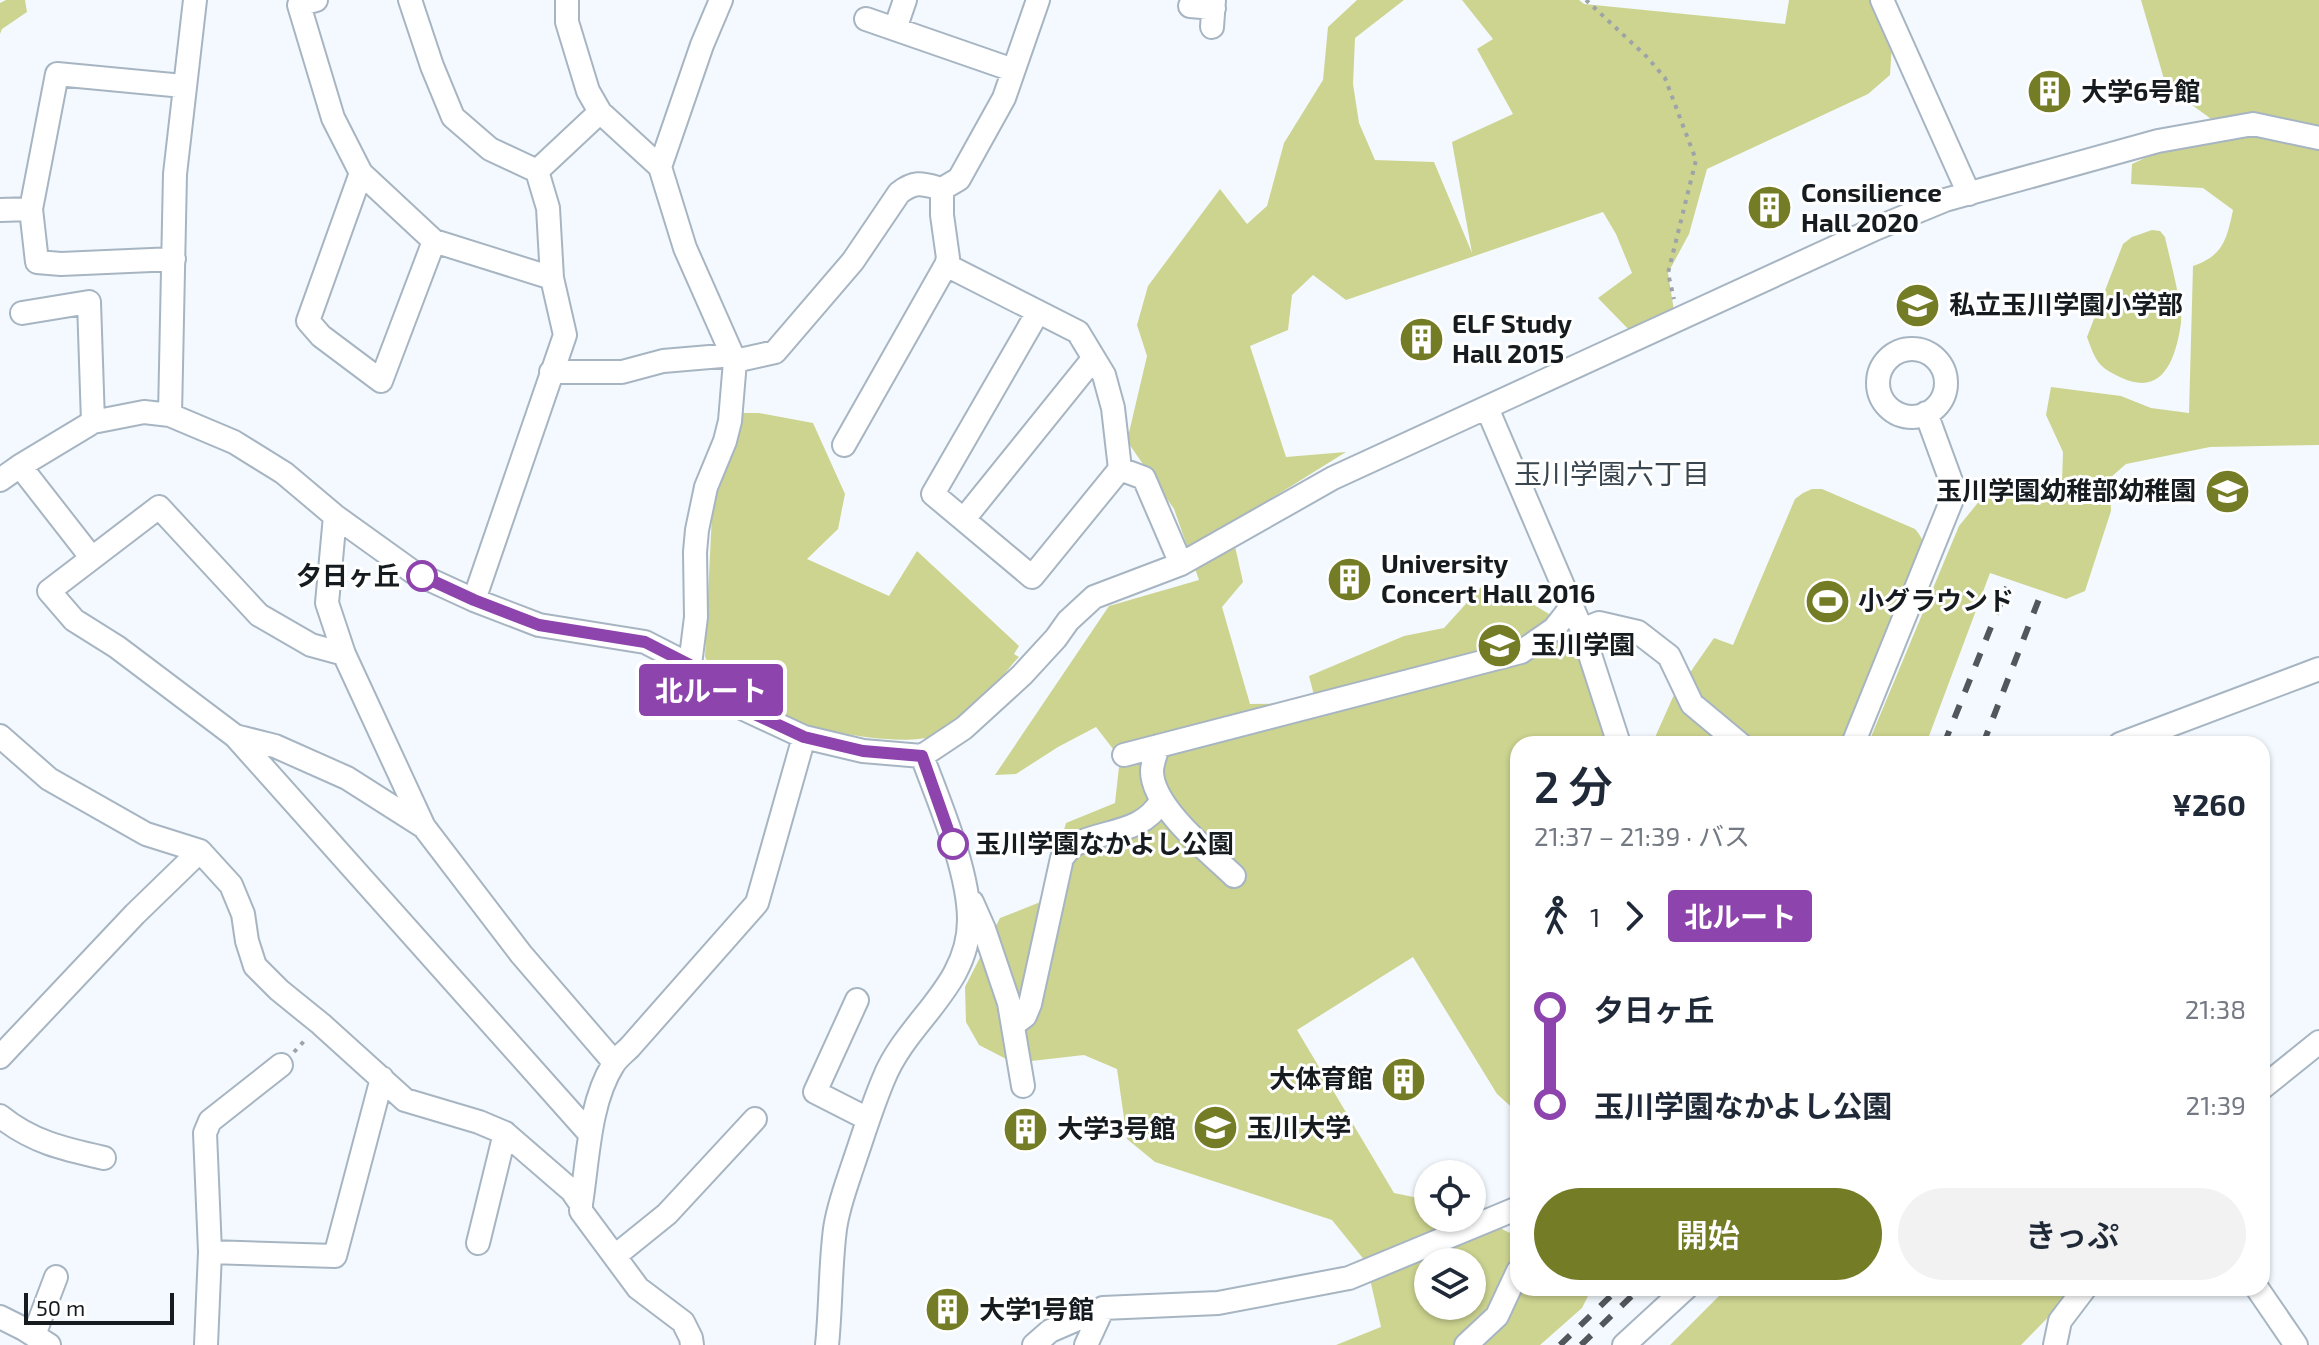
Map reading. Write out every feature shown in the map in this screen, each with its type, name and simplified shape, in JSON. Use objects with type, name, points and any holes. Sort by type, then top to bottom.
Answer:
[{"type":"street","points":[[170,415],[175,174],[195,0]]},
{"type":"street","points":[[316,0],[299,5],[333,118],[361,173],[434,241],[552,278]]},
{"type":"street","points":[[410,0],[453,117],[490,149],[537,171],[548,208],[552,278],[565,335],[474,600]]},
{"type":"street","points":[[567,0],[567,22],[588,91],[600,112],[660,167],[685,248],[734,358],[730,421],[706,487],[697,530],[696,617],[690,665]]},
{"type":"street","points":[[660,167],[702,45],[721,0]]},
{"type":"street","points":[[895,29],[905,0]]},
{"type":"street","points":[[551,372],[622,372],[663,361],[734,358],[775,352],[853,261],[899,193],[910,185],[942,189],[959,179],[1004,98],[1038,0]]},
{"type":"street","points":[[1882,0],[1969,194]]},
{"type":"street","points":[[1190,6],[1213,12]]},
{"type":"street","points":[[866,19],[1013,70]]},
{"type":"street","points":[[174,259],[61,264],[37,262],[31,209],[57,74],[183,86]]},
{"type":"street","points":[[537,171],[600,112]]},
{"type":"street","points":[[91,557],[6,474],[93,422],[144,412],[170,415],[234,442],[284,473],[335,516],[413,572],[474,600],[539,625],[645,642],[690,665],[709,688],[729,702],[804,737],[863,751],[922,756],[973,720],[1022,675],[1074,614],[1094,597],[1181,564],[1333,478],[1877,228],[1945,200],[2158,141],[2253,124],[2319,138]]},
{"type":"street","points":[[361,173],[308,321],[321,336],[381,381],[434,241]]},
{"type":"street","points":[[844,445],[946,265],[942,189]]},
{"type":"street","points":[[0,210],[31,209]]},
{"type":"street","points":[[946,265],[1078,332],[1104,375],[1113,408],[1120,469],[1032,577],[933,494],[1038,312]]},
{"type":"street","points":[[22,313],[89,302],[93,422]]},
{"type":"street","points":[[964,519],[1093,359]]},
{"type":"street","points":[[1487,408],[1582,630],[1616,736]]},
{"type":"street","points":[[1856,736],[1955,492],[1926,413]]},
{"type":"street","points":[[1120,469],[1144,478],[1181,564]]},
{"type":"street","points":[[344,654],[311,645],[259,615],[159,507],[49,591],[74,620],[117,647],[235,736],[590,1134]]},
{"type":"street","points":[[335,516],[327,603],[344,654],[424,827],[521,954],[614,1062]]},
{"type":"street","points":[[1124,755],[1521,652],[1554,629],[1572,606]]},
{"type":"street","points":[[1582,630],[1599,623],[1638,632],[1669,656],[1692,704],[1730,736]]},
{"type":"street","points":[[2141,736],[2319,669]]},
{"type":"street","points":[[0,736],[49,779],[146,834],[200,851],[231,885],[243,914],[255,966],[279,990],[405,1100],[505,1133],[572,1191],[581,1204]]},
{"type":"street","points":[[235,736],[275,746],[347,778],[424,827]]},
{"type":"street","points":[[692,1345],[683,1322],[638,1288],[581,1211],[590,1134],[605,1079],[614,1062],[757,903],[804,737]]},
{"type":"street","points":[[1158,746],[1152,772],[1161,801],[1234,876]]},
{"type":"street","points":[[922,756],[965,886],[984,929],[1009,1003],[1023,1086]]},
{"type":"street","points":[[1013,1025],[1025,1016],[1030,1004],[1062,858],[1073,845],[1125,829],[1155,813],[1161,801]]},
{"type":"street","points":[[0,1057],[135,914],[200,851]]},
{"type":"street","points":[[827,1345],[835,1228],[840,1204],[885,1075],[897,1053],[948,987],[961,961],[969,920],[965,886]]},
{"type":"street","points":[[857,1000],[815,1092],[868,1119]]},
{"type":"street","points":[[2270,1082],[2319,1042]]},
{"type":"street","points":[[206,1345],[210,1252],[205,1133],[210,1121],[281,1065]]},
{"type":"street","points":[[210,1252],[335,1256],[382,1078]]},
{"type":"street","points":[[0,1116],[15,1128],[52,1146],[104,1158]]},
{"type":"street","points":[[615,1256],[675,1206],[755,1119]]},
{"type":"street","points":[[478,1243],[505,1133]]},
{"type":"street","points":[[1034,1345],[1050,1331],[1103,1308],[1218,1303],[1349,1278],[1510,1211]]},
{"type":"street","points":[[0,1317],[41,1340],[56,1277]]},
{"type":"street","points":[[1466,1345],[1497,1316],[1510,1288]]},
{"type":"street","points":[[1624,1345],[1677,1296]]},
{"type":"street","points":[[2055,1345],[2060,1321],[2079,1296]]},
{"type":"street","points":[[2262,1296],[2296,1345]]},
{"type":"street","points":[[1086,1345],[1103,1308]]},
{"type":"path","points":[[1586,0],[1665,78],[1696,160],[1668,273],[1678,319]]},
{"type":"path","points":[[281,1065],[321,1024]]},
{"type":"green space","points":[[25,0],[27,12],[2,29],[0,34],[0,3]]},
{"type":"green space","points":[[1357,0],[1404,0],[1355,38],[1353,84],[1359,123],[1375,160],[1434,162],[1472,253],[1452,142],[1513,114],[1477,49],[1493,39],[1462,0],[1579,0],[1584,4],[1785,24],[1789,0],[1871,0],[1892,44],[1890,75],[1868,94],[1707,169],[1689,234],[1668,273],[1675,317],[1633,334],[1598,298],[1632,273],[1603,212],[1346,300],[1313,275],[1292,295],[1288,330],[1250,346],[1286,457],[1346,452],[1230,524],[1243,582],[1222,607],[1250,704],[1316,703],[1309,676],[1404,636],[1444,628],[1482,586],[1521,597],[1549,614],[1569,620],[1606,736],[1510,736],[1510,1106],[1497,1094],[1413,957],[1297,1030],[1394,1193],[1414,1197],[1414,1232],[1486,1232],[1486,1221],[1510,1233],[1510,1296],[1588,1296],[1582,1308],[1540,1345],[1336,1345],[1381,1327],[1366,1262],[1332,1220],[1155,1162],[1127,1139],[1117,1069],[1084,1055],[1014,1063],[979,1045],[966,1022],[965,987],[1000,918],[1043,901],[1066,823],[1115,803],[1120,758],[1096,727],[1016,774],[995,775],[1109,606],[1199,580],[1174,509],[1127,441],[1147,356],[1137,325],[1148,286],[1220,189],[1247,224],[1267,206],[1284,143],[1323,80],[1328,27]]},
{"type":"green space","points":[[2141,0],[2319,0],[2319,445],[2210,447],[2126,464],[2110,478],[2111,511],[2085,591],[2066,599],[1990,573],[1929,736],[1871,736],[1959,526],[1981,499],[2062,482],[2063,452],[2046,415],[2051,387],[2121,396],[2151,408],[2189,413],[2193,266],[2211,257],[2222,245],[2233,210],[2203,188],[2131,184],[2132,164],[2218,124],[2166,86]]},
{"type":"green space","points":[[2152,230],[2160,231],[2165,237],[2178,293],[2181,323],[2176,349],[2165,370],[2158,378],[2136,382],[2103,367],[2087,337],[2123,244]]},
{"type":"green space","points":[[736,413],[759,413],[813,423],[845,494],[838,529],[807,559],[889,596],[917,551],[1019,646],[1014,654],[1019,657],[982,702],[960,723],[935,736],[912,739],[851,735],[816,728],[753,705],[729,690],[713,674],[705,657],[712,514]]},
{"type":"green space","name":"小グラウンド","points":[[1822,489],[1915,529],[1923,544],[1845,736],[1741,736],[1734,731],[1730,736],[1656,736],[1673,697],[1714,638],[1733,645],[1795,499],[1803,493]]},
{"type":"green space","points":[[1719,1296],[2068,1296],[2021,1345],[1670,1345]]},
{"type":"railway","points":[[1947,736],[2007,587]]},
{"type":"railway","points":[[1986,736],[2039,599]]},
{"type":"railway","points":[[1560,1345],[1611,1296]]},
{"type":"railway","points":[[1581,1345],[1632,1296]]},
{"type":"bus line","name":"北ルート","points":[[422,576],[539,625],[645,642],[690,665],[709,688],[729,702],[804,737],[863,751],[922,756],[953,844]]},
{"type":"place","name":"大学6号館","points":[[2050,92]]},
{"type":"place","name":"Consilience Hall 2020","points":[[1770,208]]},
{"type":"place","name":"私立玉川学園小学部","points":[[1918,305]]},
{"type":"place","name":"ELF Study Hall 2015","points":[[1421,339]]},
{"type":"place","name":"玉川学園幼稚部幼稚園","points":[[2227,491]]},
{"type":"place","name":"夕日ヶ丘","points":[[422,576]]},
{"type":"place","name":"University Concert Hall 2016","points":[[1350,579]]},
{"type":"place","name":"小グラウンド","points":[[1827,601]]},
{"type":"place","name":"玉川学園","points":[[1500,645]]},
{"type":"place","name":"玉川学園なかよし公園","points":[[953,844]]},
{"type":"place","name":"大体育館","points":[[1404,1079]]},
{"type":"place","name":"玉川大学","points":[[1216,1128]]},
{"type":"place","name":"大学3号館","points":[[1026,1129]]},
{"type":"place","name":"大学1号館","points":[[948,1310]]},
{"type":"district","name":"玉川学園六丁目","points":[[1612,474]]}]
